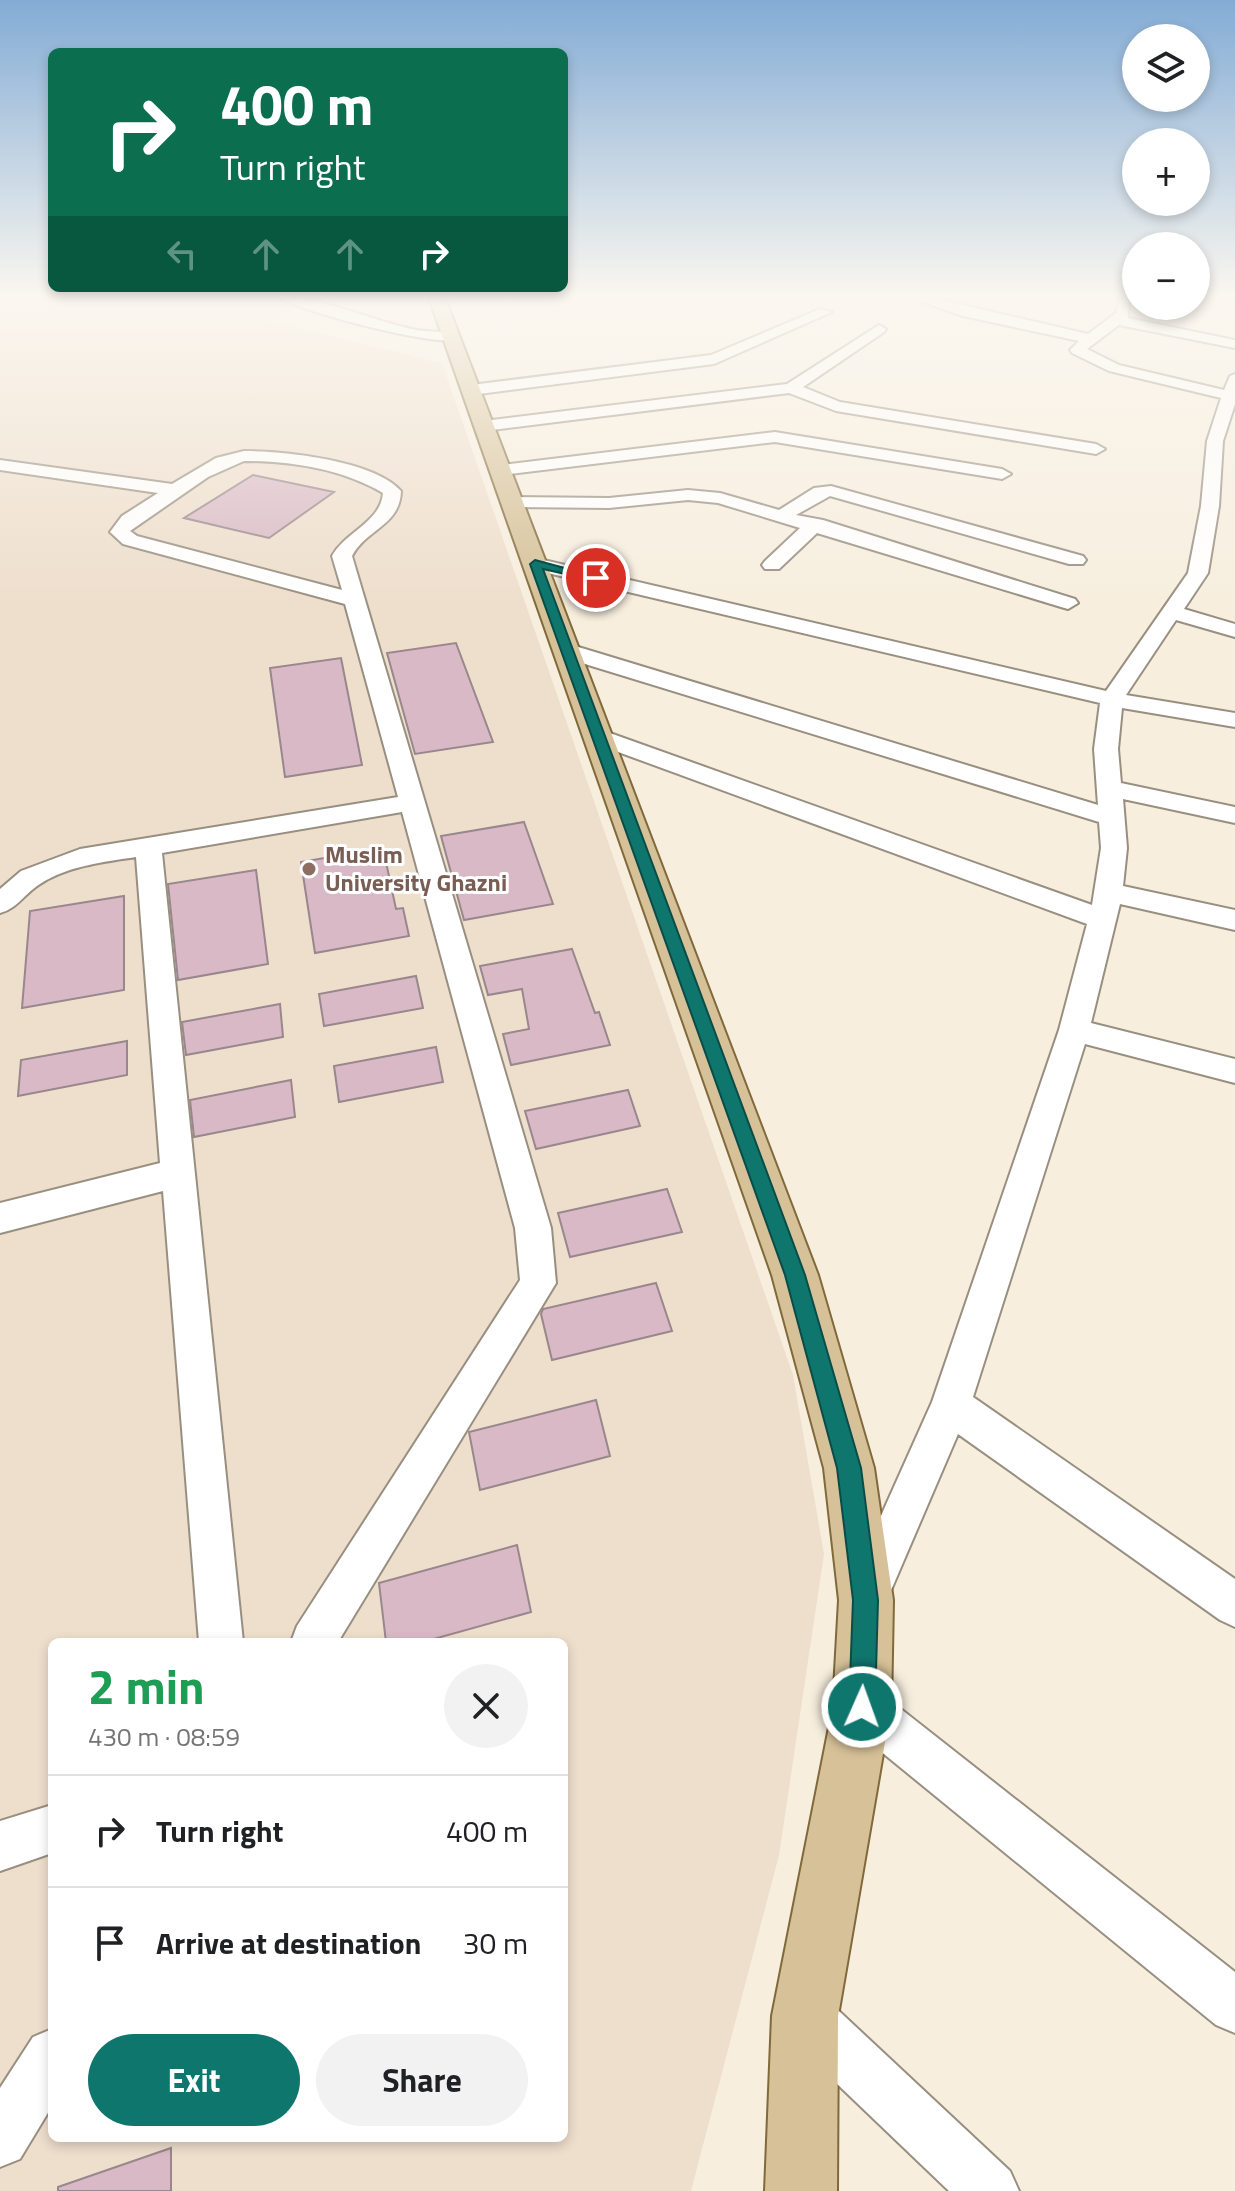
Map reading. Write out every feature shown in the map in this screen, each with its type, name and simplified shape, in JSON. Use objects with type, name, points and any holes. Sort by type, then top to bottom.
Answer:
[{"type":"main road","points":[[475,400],[795,1275],[849,1468],[866,1600],[862,1707],[805,2016],[801,2191]]},
{"type":"street","points":[[478,408],[515,400]]},
{"type":"street","points":[[478,408],[599,400]]},
{"type":"street","points":[[822,400],[836,406],[1096,449]]},
{"type":"street","points":[[866,1600],[951,1405],[1074,1030],[1106,905],[1114,848],[1106,749],[1112,699],[1198,573],[1223,509],[1224,463],[1215,441],[1230,400]]},
{"type":"street","points":[[506,486],[775,437],[1002,474]]},
{"type":"street","points":[[316,1638],[538,1283],[533,1228],[342,556],[345,547],[386,516],[393,502],[392,491],[382,483],[253,454],[230,459],[175,490],[129,520],[119,532],[130,540],[354,600]]},
{"type":"street","points":[[0,465],[175,490]]},
{"type":"street","points":[[506,486],[609,503],[703,495],[816,524],[1068,603]]},
{"type":"street","points":[[783,515],[820,492],[831,491],[1076,560]]},
{"type":"street","points":[[772,565],[816,524]]},
{"type":"street","points":[[535,564],[1112,699],[1235,720]]},
{"type":"street","points":[[1170,612],[1235,631]]},
{"type":"street","points":[[567,651],[1109,803],[1235,815]]},
{"type":"street","points":[[599,737],[1106,905],[1235,920]]},
{"type":"street","points":[[0,904],[31,877],[80,858],[412,802]]},
{"type":"street","points":[[148,846],[221,1638]]},
{"type":"street","points":[[1074,1030],[1235,1071]]},
{"type":"street","points":[[0,1218],[178,1173]]},
{"type":"street","points":[[951,1405],[1235,1605]]},
{"type":"street","points":[[862,1707],[1235,2006]]},
{"type":"street","points":[[0,1846],[48,1830]]},
{"type":"street","points":[[805,2016],[990,2191]]},
{"type":"street","points":[[0,2139],[48,2062]]},
{"type":"shaded area","name":"Muslim University Ghazni","points":[[0,400],[455,400],[793,1375],[824,1554],[779,1855],[691,2191],[0,2191]]},
{"type":"building","points":[[253,475],[334,492],[269,538],[184,518]]},
{"type":"building","points":[[456,643],[493,742],[415,754],[387,653]]},
{"type":"building","points":[[341,658],[362,765],[285,777],[270,668]]},
{"type":"building","points":[[524,822],[553,904],[464,920],[441,836]]},
{"type":"building","points":[[383,848],[396,909],[403,908],[409,936],[315,953],[301,862]]},
{"type":"building","points":[[256,870],[268,964],[178,980],[168,884]]},
{"type":"building","points":[[124,896],[124,990],[22,1008],[30,911]]},
{"type":"building","points":[[572,949],[610,1045],[511,1065],[503,1034],[529,1029],[522,989],[488,995],[480,966]]},
{"type":"building","points":[[416,976],[423,1008],[324,1026],[319,994]]},
{"type":"building","points":[[280,1004],[283,1037],[186,1055],[182,1022]]},
{"type":"building","points":[[127,1041],[127,1075],[18,1096],[21,1060]]},
{"type":"building","points":[[436,1047],[443,1082],[339,1102],[334,1066]]},
{"type":"building","points":[[291,1080],[295,1117],[194,1137],[190,1100]]},
{"type":"building","points":[[628,1090],[640,1126],[536,1149],[525,1111]]},
{"type":"building","points":[[667,1189],[682,1232],[570,1257],[558,1213]]},
{"type":"building","points":[[656,1283],[672,1331],[552,1360],[541,1314],[543,1309]]},
{"type":"building","points":[[596,1400],[610,1456],[480,1490],[469,1432]]},
{"type":"building","points":[[517,1545],[531,1612],[437,1638],[386,1638],[379,1583]]},
{"type":"building","points":[[171,2148],[171,2191],[58,2191],[58,2187]]},
{"type":"place","name":"Muslim University Ghazni","points":[[309,869]]},
{"type":"route","points":[[596,578],[535,564],[696,997],[795,1275],[849,1468],[866,1600],[862,1707]]}]
